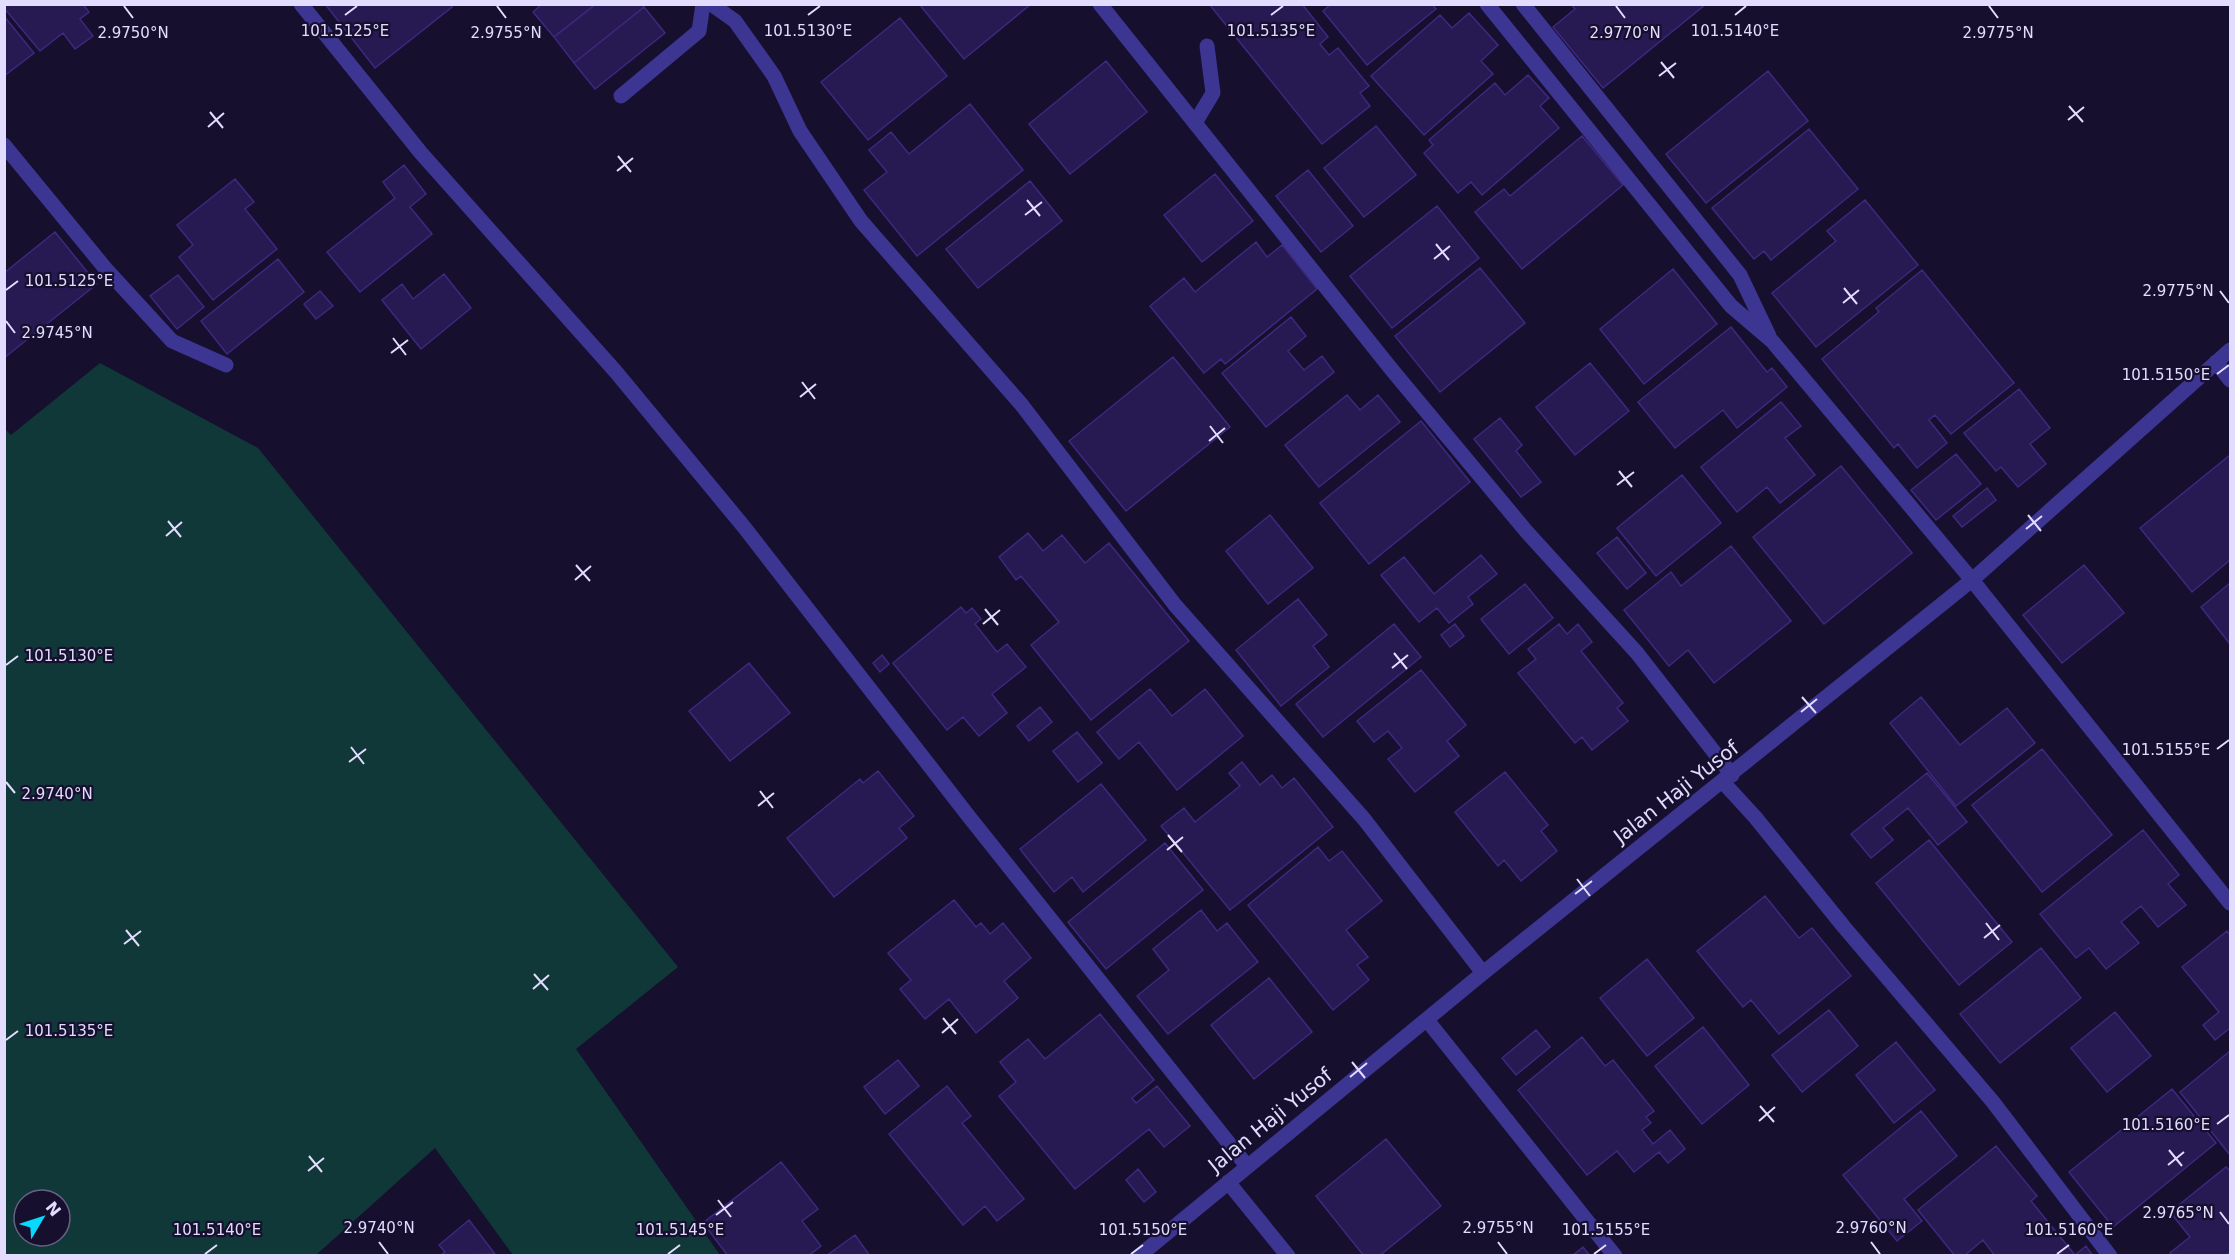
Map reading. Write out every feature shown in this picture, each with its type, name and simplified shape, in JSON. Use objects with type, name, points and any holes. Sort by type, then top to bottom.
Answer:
[{"type":"street","points":[[301,4],[421,153],[616,372],[744,527],[956,800],[1247,1166]]},
{"type":"street","points":[[621,96],[699,31],[703,4]]},
{"type":"street","points":[[711,4],[735,21],[774,76],[800,131],[861,221],[1021,404],[1175,605],[1364,819],[1483,974]]},
{"type":"street","points":[[1100,4],[1526,531],[1637,653],[1755,817],[1844,927],[1993,1102],[2110,1256]]},
{"type":"street","points":[[1487,4],[1731,306],[1772,341],[1972,580],[2230,903]]},
{"type":"street","points":[[1523,4],[1740,275],[1772,341]]},
{"type":"street","points":[[1195,123],[1213,93],[1207,46]]},
{"type":"street","points":[[4,145],[105,268],[172,341],[226,365]]},
{"type":"street","name":"Jalan Haji Yusof","points":[[1138,1256],[1483,974],[1972,580],[2230,350]]},
{"type":"street","points":[[2216,362],[2230,380]]},
{"type":"street","points":[[1427,1020],[1615,1256]]},
{"type":"street","points":[[1228,1182],[1288,1256]]},
{"type":"green space","points":[[100,363],[258,448],[678,967],[576,1049],[720,1255],[513,1255],[435,1148],[316,1255],[5,1255],[5,429],[11,435]]},
{"type":"building","points":[[4,4],[83,4],[89,12],[80,19],[93,36],[75,49],[63,33],[40,51],[4,8]]},
{"type":"building","points":[[325,4],[450,4],[452,7],[375,68]]},
{"type":"building","points":[[542,4],[596,4],[554,37],[533,12]]},
{"type":"building","points":[[596,4],[642,4],[644,7],[574,63],[554,37]]},
{"type":"building","points":[[919,4],[1031,4],[964,59]]},
{"type":"building","points":[[1209,4],[1302,4],[1328,37],[1320,44],[1329,55],[1338,48],[1369,86],[1360,93],[1370,106],[1322,144]]},
{"type":"building","points":[[1331,4],[1432,4],[1436,9],[1367,65],[1323,11]]},
{"type":"building","points":[[1571,4],[1706,4],[1603,88],[1553,27],[1575,9]]},
{"type":"building","points":[[644,7],[665,33],[595,89],[574,63]]},
{"type":"building","points":[[1469,13],[1498,45],[1481,61],[1493,74],[1424,135],[1371,76],[1440,15],[1452,28]]},
{"type":"building","points":[[4,16],[34,53],[4,76]]},
{"type":"building","points":[[900,18],[947,76],[868,140],[821,82]]},
{"type":"building","points":[[1106,61],[1147,112],[1070,174],[1029,124]]},
{"type":"building","points":[[1768,71],[1808,121],[1706,203],[1666,154]]},
{"type":"building","points":[[1528,75],[1549,98],[1540,106],[1559,128],[1482,195],[1471,182],[1458,193],[1424,153],[1433,145],[1429,140],[1495,83],[1505,95]]},
{"type":"building","points":[[970,104],[1023,170],[917,256],[864,190],[887,172],[869,150],[891,132],[909,154]]},
{"type":"building","points":[[1376,126],[1416,175],[1364,217],[1324,168]]},
{"type":"building","points":[[1809,129],[1858,189],[1771,260],[1764,251],[1754,259],[1712,208]]},
{"type":"building","points":[[1582,136],[1623,185],[1522,269],[1475,212],[1504,189],[1510,196]]},
{"type":"building","points":[[404,165],[426,194],[410,207],[432,234],[360,292],[327,252],[395,198],[383,182]]},
{"type":"building","points":[[1308,170],[1353,226],[1321,252],[1276,196]]},
{"type":"building","points":[[1215,174],[1253,221],[1202,262],[1164,215]]},
{"type":"building","points":[[235,179],[254,202],[245,209],[277,249],[213,300],[179,257],[193,245],[177,225]]},
{"type":"building","points":[[1030,181],[1062,221],[978,288],[946,249]]},
{"type":"building","points":[[1865,200],[1918,265],[1816,347],[1772,293],[1836,241],[1827,231]]},
{"type":"building","points":[[1437,206],[1479,258],[1392,328],[1350,276]]},
{"type":"building","points":[[55,232],[97,284],[4,358],[4,273]]},
{"type":"building","points":[[1256,242],[1267,257],[1282,245],[1317,289],[1225,364],[1221,359],[1204,373],[1150,306],[1184,278],[1195,292]]},
{"type":"building","points":[[278,259],[304,292],[227,354],[201,321]]},
{"type":"building","points":[[1480,268],[1525,323],[1440,392],[1395,336]]},
{"type":"building","points":[[1673,269],[1717,324],[1644,384],[1600,329]]},
{"type":"building","points":[[1922,270],[2014,383],[1951,434],[1935,415],[1929,420],[1947,443],[1917,468],[1898,444],[1894,448],[1822,359],[1879,312],[1876,308]]},
{"type":"building","points":[[444,274],[471,308],[421,349],[382,300],[402,284],[413,299]]},
{"type":"building","points":[[178,275],[204,307],[177,329],[150,296]]},
{"type":"building","points":[[320,291],[333,306],[316,319],[304,304]]},
{"type":"building","points":[[1291,317],[1306,336],[1288,351],[1304,370],[1322,356],[1334,372],[1266,427],[1222,373]]},
{"type":"building","points":[[1731,327],[1767,372],[1772,368],[1787,387],[1737,428],[1723,410],[1675,448],[1638,402]]},
{"type":"building","points":[[1173,357],[1230,427],[1126,511],[1069,441]]},
{"type":"building","points":[[1590,363],[1629,411],[1575,455],[1536,407]]},
{"type":"building","points":[[2019,389],[2050,428],[2030,444],[2046,464],[2018,487],[2001,467],[1996,471],[1964,433]]},
{"type":"building","points":[[1347,395],[1360,410],[1378,395],[1400,422],[1319,487],[1285,445]]},
{"type":"building","points":[[1781,402],[1801,426],[1785,438],[1815,475],[1780,503],[1767,487],[1737,512],[1701,467]]},
{"type":"building","points":[[1500,418],[1522,445],[1516,451],[1541,482],[1521,497],[1474,439]]},
{"type":"building","points":[[1421,421],[1470,482],[1369,564],[1320,503]]},
{"type":"building","points":[[1956,454],[1981,484],[1936,520],[1911,490]]},
{"type":"building","points":[[2230,455],[2230,560],[2192,592],[2140,528]]},
{"type":"building","points":[[1841,466],[1912,553],[1824,624],[1753,537]]},
{"type":"building","points":[[1682,475],[1721,523],[1656,576],[1617,528]]},
{"type":"building","points":[[1987,488],[1996,500],[1962,527],[1953,516]]},
{"type":"building","points":[[1270,515],[1313,568],[1268,604],[1226,551]]},
{"type":"building","points":[[1028,533],[1043,551],[1062,535],[1085,563],[1109,543],[1189,641],[1091,720],[1031,645],[1059,622],[1021,576],[1016,580],[999,557]]},
{"type":"building","points":[[1617,537],[1646,573],[1627,589],[1597,553]]},
{"type":"building","points":[[1731,546],[1791,621],[1714,683],[1688,650],[1669,666],[1624,610],[1671,572],[1681,586]]},
{"type":"building","points":[[1481,555],[1497,574],[1468,597],[1473,604],[1449,623],[1437,608],[1419,622],[1381,575],[1404,557],[1434,594]]},
{"type":"building","points":[[2084,565],[2124,613],[2062,663],[2023,615]]},
{"type":"building","points":[[2230,583],[2230,644],[2201,607]]},
{"type":"building","points":[[1525,584],[1553,618],[1509,654],[1481,619]]},
{"type":"building","points":[[1298,599],[1327,635],[1313,646],[1329,667],[1281,706],[1236,650]]},
{"type":"building","points":[[961,607],[966,613],[972,608],[981,619],[975,624],[997,652],[1007,644],[1026,667],[992,694],[1007,713],[979,736],[963,717],[947,730],[893,663]]},
{"type":"building","points":[[1394,624],[1421,657],[1323,737],[1296,704]]},
{"type":"building","points":[[1455,624],[1464,636],[1450,647],[1441,635]]},
{"type":"building","points":[[1559,624],[1567,634],[1578,624],[1592,642],[1581,651],[1623,703],[1617,708],[1628,721],[1592,750],[1582,737],[1575,743],[1518,673],[1536,659],[1528,649]]},
{"type":"building","points":[[882,655],[889,664],[880,672],[873,663]]},
{"type":"building","points":[[749,663],[790,713],[730,761],[689,711]]},
{"type":"building","points":[[1421,670],[1466,725],[1447,741],[1459,756],[1415,792],[1388,759],[1402,748],[1388,731],[1374,742],[1357,721]]},
{"type":"building","points":[[1150,689],[1172,716],[1205,689],[1243,736],[1177,790],[1139,742],[1119,759],[1097,732]]},
{"type":"building","points":[[1921,697],[1960,745],[2007,708],[2035,743],[1956,806],[1890,723]]},
{"type":"building","points":[[1040,707],[1052,722],[1029,741],[1017,726]]},
{"type":"building","points":[[1077,732],[1102,763],[1078,782],[1053,751]]},
{"type":"building","points":[[2042,749],[2112,835],[2042,892],[1972,805]]},
{"type":"building","points":[[1242,762],[1260,785],[1272,775],[1282,788],[1294,778],[1333,827],[1230,910],[1161,826],[1184,808],[1195,822],[1240,786],[1229,773]]},
{"type":"building","points":[[878,771],[914,816],[899,828],[907,838],[834,897],[787,838],[860,779],[863,783]]},
{"type":"building","points":[[1505,772],[1548,825],[1541,831],[1557,851],[1521,881],[1504,860],[1498,866],[1455,812]]},
{"type":"building","points":[[1927,773],[1967,822],[1938,845],[1908,808],[1883,828],[1893,840],[1871,858],[1851,834]]},
{"type":"building","points":[[1101,784],[1146,840],[1083,892],[1072,877],[1054,892],[1020,849]]},
{"type":"building","points":[[2143,830],[2179,875],[2168,884],[2186,905],[2158,927],[2141,906],[2121,922],[2139,943],[2106,969],[2089,948],[2076,958],[2040,914]]},
{"type":"building","points":[[1929,840],[2012,942],[1959,985],[1876,883]]},
{"type":"building","points":[[1165,843],[1203,890],[1106,969],[1068,922]]},
{"type":"building","points":[[1318,847],[1329,861],[1342,851],[1382,901],[1346,930],[1368,957],[1357,965],[1369,980],[1333,1010],[1248,905]]},
{"type":"building","points":[[1765,896],[1799,938],[1812,928],[1851,976],[1779,1034],[1751,1000],[1743,1007],[1697,951]]},
{"type":"building","points":[[954,900],[976,927],[981,923],[990,934],[1003,923],[1031,958],[1004,981],[1018,998],[976,1033],[949,999],[925,1019],[900,989],[911,980],[888,953]]},
{"type":"building","points":[[1201,910],[1217,931],[1227,923],[1258,962],[1168,1034],[1137,996],[1169,970],[1153,949]]},
{"type":"building","points":[[2227,931],[2230,935],[2230,1028],[2215,1040],[2203,1025],[2219,1012],[2182,967]]},
{"type":"building","points":[[2041,948],[2081,998],[2000,1063],[1960,1014]]},
{"type":"building","points":[[1647,959],[1694,1018],[1647,1056],[1600,998]]},
{"type":"building","points":[[1269,978],[1312,1032],[1254,1079],[1211,1025]]},
{"type":"building","points":[[1829,1010],[1858,1046],[1802,1092],[1772,1055]]},
{"type":"building","points":[[2115,1012],[2151,1056],[2107,1092],[2071,1048]]},
{"type":"building","points":[[1100,1014],[1154,1080],[1132,1098],[1136,1103],[1157,1086],[1190,1126],[1164,1147],[1149,1129],[1075,1189],[999,1096],[1016,1082],[1000,1062],[1028,1039],[1045,1059]]},
{"type":"building","points":[[1703,1027],[1749,1085],[1702,1124],[1655,1066]]},
{"type":"building","points":[[1536,1030],[1550,1047],[1516,1075],[1502,1058]]},
{"type":"building","points":[[1582,1037],[1605,1066],[1613,1060],[1654,1111],[1646,1117],[1651,1123],[1642,1130],[1653,1144],[1670,1130],[1685,1149],[1668,1163],[1659,1152],[1634,1172],[1617,1151],[1587,1175],[1518,1090]]},
{"type":"building","points":[[1896,1042],[1935,1090],[1894,1123],[1856,1075]]},
{"type":"building","points":[[2230,1051],[2230,1155],[2180,1092]]},
{"type":"building","points":[[898,1060],[919,1086],[885,1114],[864,1087]]},
{"type":"building","points":[[947,1086],[971,1116],[962,1123],[1024,1199],[997,1221],[985,1206],[963,1225],[889,1134]]},
{"type":"building","points":[[2172,1089],[2216,1143],[2113,1227],[2069,1172]]},
{"type":"building","points":[[1921,1111],[1957,1156],[1904,1199],[1922,1221],[1897,1241],[1843,1175]]},
{"type":"building","points":[[1386,1139],[1441,1206],[1379,1256],[1364,1256],[1316,1196]]},
{"type":"building","points":[[1996,1146],[2037,1196],[2031,1201],[2075,1255],[2086,1246],[2093,1256],[1995,1256],[1983,1240],[1964,1256],[1955,1256],[1918,1210]]},
{"type":"building","points":[[781,1162],[818,1209],[802,1221],[821,1246],[808,1256],[728,1256],[703,1223]]},
{"type":"building","points":[[2226,1167],[2230,1171],[2230,1252],[2226,1256],[2172,1256],[2170,1253],[2190,1237],[2170,1212]]},
{"type":"building","points":[[1138,1169],[1156,1192],[1144,1202],[1126,1180]]},
{"type":"building","points":[[469,1220],[495,1254],[440,1256],[445,1252],[439,1245]]},
{"type":"building","points":[[855,1235],[870,1256],[826,1256]]},
{"type":"building","points":[[1583,1247],[1590,1256],[1572,1256]]}]
